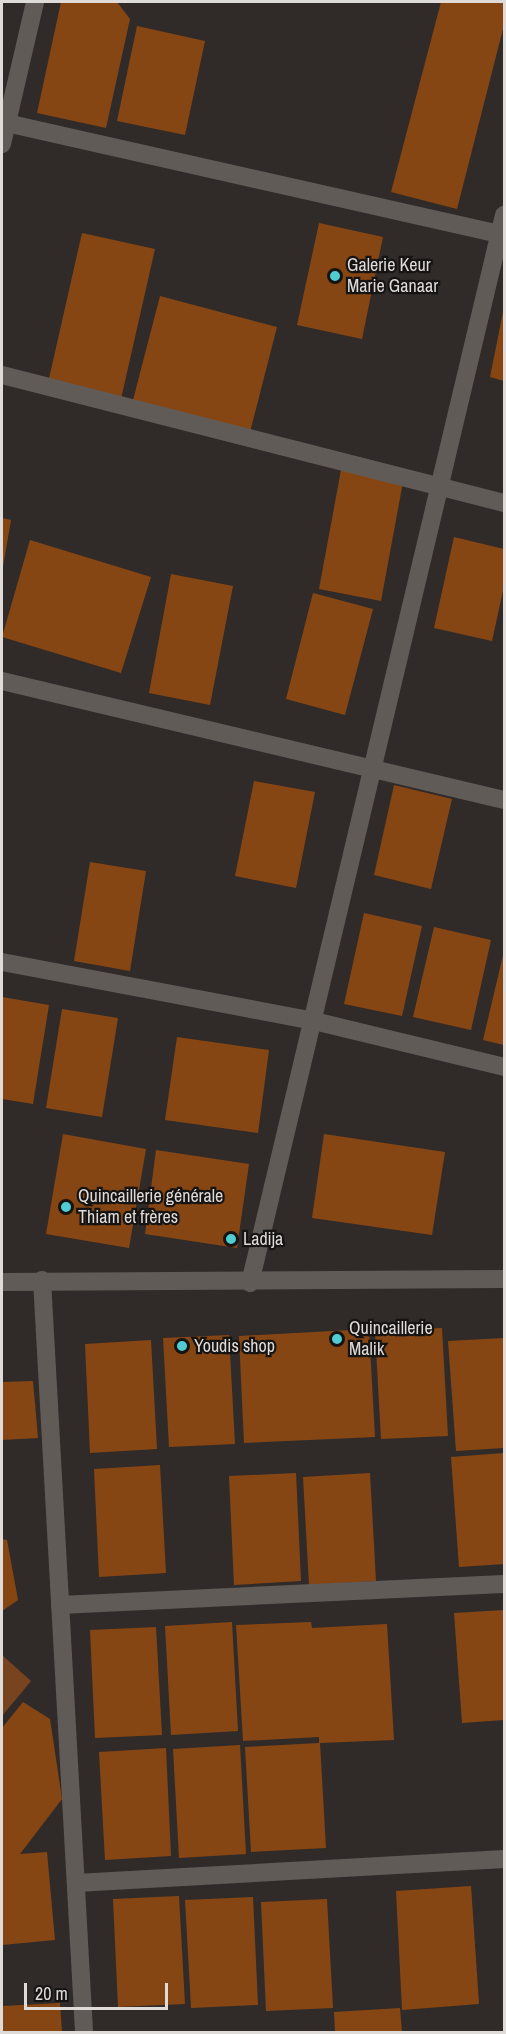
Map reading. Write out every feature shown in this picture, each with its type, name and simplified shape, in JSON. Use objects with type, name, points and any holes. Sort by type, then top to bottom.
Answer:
[{"type":"street","points":[[2,144],[4,122],[35,2]]},
{"type":"street","points":[[4,122],[502,235]]},
{"type":"street","points":[[250,1282],[502,235],[504,215]]},
{"type":"street","points":[[2,375],[504,503]]},
{"type":"street","points":[[2,681],[504,800]]},
{"type":"street","points":[[2,962],[314,1021],[504,1067]]},
{"type":"street","points":[[2,1282],[504,1279]]},
{"type":"street","points":[[42,1280],[84,2032]]},
{"type":"street","points":[[60,1605],[504,1584]]},
{"type":"street","points":[[76,1883],[504,1859]]},
{"type":"shaded area","points":[[2,1655],[31,1681],[2,1716]]},
{"type":"building","points":[[61,2],[117,2],[130,19],[106,128],[37,113]]},
{"type":"building","points":[[441,2],[504,2],[504,25],[457,209],[391,192]]},
{"type":"building","points":[[137,26],[205,41],[185,135],[117,121]]},
{"type":"building","points":[[319,223],[383,237],[362,339],[297,325]]},
{"type":"building","points":[[82,233],[155,249],[121,399],[48,383]]},
{"type":"building","points":[[160,296],[277,327],[250,432],[133,400]]},
{"type":"building","points":[[504,312],[504,381],[490,377]]},
{"type":"building","points":[[341,470],[403,482],[381,601],[319,589]]},
{"type":"building","points":[[2,518],[11,520],[3,567],[2,567]]},
{"type":"building","points":[[454,537],[504,549],[504,586],[492,641],[434,628]]},
{"type":"building","points":[[30,540],[151,577],[121,673],[2,637]]},
{"type":"building","points":[[171,574],[233,586],[210,705],[149,693]]},
{"type":"building","points":[[313,593],[373,609],[345,715],[286,699]]},
{"type":"building","points":[[254,781],[315,792],[296,888],[235,876]]},
{"type":"building","points":[[394,785],[452,799],[431,889],[374,875]]},
{"type":"building","points":[[90,862],[146,871],[130,971],[74,961]]},
{"type":"building","points":[[364,913],[422,926],[402,1016],[344,1004]]},
{"type":"building","points":[[434,927],[491,940],[471,1030],[413,1017]]},
{"type":"building","points":[[504,951],[504,1045],[483,1040]]},
{"type":"building","points":[[2,997],[49,1005],[33,1104],[2,1099]]},
{"type":"building","points":[[62,1009],[118,1018],[102,1117],[46,1108]]},
{"type":"building","points":[[177,1037],[269,1050],[258,1133],[165,1120]]},
{"type":"building","points":[[63,1134],[146,1149],[129,1248],[46,1234]]},
{"type":"building","points":[[324,1134],[445,1152],[432,1235],[312,1218]]},
{"type":"building","points":[[156,1150],[249,1164],[237,1248],[145,1234]]},
{"type":"building","points":[[442,1328],[448,1436],[381,1439],[375,1331]]},
{"type":"building","points":[[369,1329],[375,1437],[244,1443],[239,1336]]},
{"type":"building","points":[[229,1335],[235,1444],[169,1447],[163,1338]]},
{"type":"building","points":[[504,1338],[504,1448],[456,1451],[448,1341]]},
{"type":"building","points":[[151,1340],[157,1449],[90,1453],[85,1344]]},
{"type":"building","points":[[33,1381],[38,1438],[2,1440],[2,1382]]},
{"type":"building","points":[[504,1453],[504,1564],[459,1567],[451,1457]]},
{"type":"building","points":[[160,1465],[166,1573],[99,1577],[94,1469]]},
{"type":"building","points":[[296,1473],[301,1581],[234,1585],[229,1476]]},
{"type":"building","points":[[370,1473],[376,1581],[309,1585],[303,1477]]},
{"type":"building","points":[[2,1539],[7,1540],[18,1600],[2,1611]]},
{"type":"building","points":[[504,1610],[504,1720],[462,1723],[454,1613]]},
{"type":"building","points":[[232,1622],[238,1731],[171,1735],[165,1626]]},
{"type":"building","points":[[311,1622],[312,1628],[387,1624],[394,1740],[320,1743],[326,1848],[251,1852],[245,1747],[319,1743],[319,1737],[243,1741],[236,1625]]},
{"type":"building","points":[[156,1627],[162,1735],[95,1738],[90,1630]]},
{"type":"building","points":[[23,1702],[50,1719],[62,1799],[20,1854],[47,1852],[55,1940],[2,1945],[2,1728]]},
{"type":"building","points":[[240,1745],[246,1854],[179,1858],[173,1749]]},
{"type":"building","points":[[166,1748],[171,1856],[105,1860],[99,1752]]},
{"type":"building","points":[[471,1886],[479,2004],[402,2010],[396,1891]]},
{"type":"building","points":[[179,1896],[185,2004],[118,2007],[113,1899]]},
{"type":"building","points":[[253,1897],[258,2005],[191,2008],[185,1900]]},
{"type":"building","points":[[327,1899],[333,2008],[266,2011],[261,1902]]},
{"type":"building","points":[[60,2003],[62,2032],[2,2032],[2,2006]]},
{"type":"building","points":[[400,2008],[402,2032],[335,2032],[334,2012]]},
{"type":"place","name":"Galerie Keur Marie Ganaar","points":[[335,276]]},
{"type":"place","name":"Quincaillerie générale Thiam et frères","points":[[66,1207]]},
{"type":"place","name":"Ladija","points":[[231,1239]]},
{"type":"place","name":"Quincaillerie Malik","points":[[337,1339]]},
{"type":"place","name":"Youdis shop","points":[[182,1346]]}]
